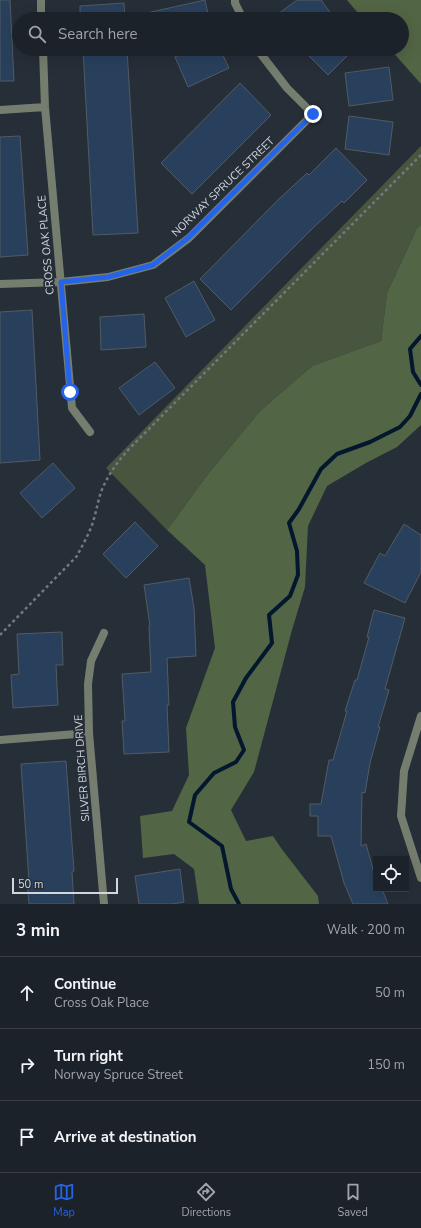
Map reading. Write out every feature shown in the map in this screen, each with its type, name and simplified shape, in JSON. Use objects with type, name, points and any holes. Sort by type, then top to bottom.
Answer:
[{"type":"street","points":[[41,0],[41,12]]},
{"type":"street","points":[[235,0],[240,12]]},
{"type":"street","name":"CROSS OAK PLACE","points":[[43,56],[45,107],[72,408],[90,432]]},
{"type":"street","name":"NORWAY SPRUCE STREET","points":[[0,284],[61,282],[108,277],[153,265],[188,238],[313,114],[287,88],[262,56]]},
{"type":"street","points":[[0,110],[45,107]]},
{"type":"street","name":"SILVER BIRCH DRIVE","points":[[104,633],[91,661],[89,673],[90,733],[104,904]]},
{"type":"street","points":[[421,716],[404,771],[401,816],[421,878]]},
{"type":"street","points":[[0,740],[90,733]]},
{"type":"path","points":[[0,635],[77,556],[92,524],[104,484],[115,466],[128,450],[421,155]]},
{"type":"green space","points":[[347,0],[421,0],[421,84],[396,56],[409,56],[409,12],[357,12]]},
{"type":"green space","points":[[421,146],[421,225],[417,228],[387,293],[381,341],[312,366],[260,411],[208,474],[167,530],[106,468]]},
{"type":"green space","points":[[421,225],[421,425],[397,447],[327,486],[308,526],[305,587],[254,772],[231,810],[246,841],[273,836],[318,896],[319,904],[199,904],[194,869],[174,854],[143,858],[140,816],[172,811],[189,775],[186,728],[215,648],[205,565],[167,530],[208,474],[260,411],[312,366],[381,341],[387,293],[417,228]]},
{"type":"building","points":[[0,0],[10,0],[14,81],[0,81]]},
{"type":"building","points":[[205,0],[208,12],[151,12]]},
{"type":"building","points":[[297,0],[321,0],[330,12],[281,12]]},
{"type":"building","points":[[124,3],[125,12],[80,12],[80,6]]},
{"type":"building","points":[[83,56],[127,56],[138,233],[93,235]]},
{"type":"building","points":[[223,56],[229,68],[188,87],[175,57]]},
{"type":"building","points":[[309,56],[347,56],[328,75]]},
{"type":"building","points":[[389,67],[393,100],[349,106],[345,73]]},
{"type":"building","points":[[240,83],[271,115],[192,194],[161,163]]},
{"type":"building","points":[[349,116],[393,122],[389,155],[345,149]]},
{"type":"building","points":[[20,136],[28,255],[0,257],[0,137]]},
{"type":"building","points":[[336,148],[367,180],[344,203],[342,201],[314,227],[231,310],[200,279],[278,200],[307,173],[309,175]]},
{"type":"building","points":[[194,281],[215,320],[186,337],[165,298]]},
{"type":"building","points":[[32,310],[40,460],[0,463],[0,312]]},
{"type":"building","points":[[144,314],[146,347],[101,350],[100,317]]},
{"type":"building","points":[[155,362],[175,388],[139,415],[119,388]]},
{"type":"building","points":[[53,463],[75,488],[42,518],[20,493]]},
{"type":"building","points":[[135,522],[158,546],[126,578],[103,554]]},
{"type":"building","points":[[404,524],[421,535],[421,572],[405,603],[364,583],[380,553],[385,556]]},
{"type":"building","points":[[189,578],[194,608],[196,656],[167,658],[169,752],[124,754],[122,721],[125,721],[122,674],[151,672],[150,626],[144,585]]},
{"type":"building","points":[[374,610],[405,618],[385,689],[389,690],[378,727],[380,727],[370,763],[365,793],[362,792],[361,846],[366,844],[373,869],[373,892],[383,892],[388,904],[353,904],[344,883],[331,836],[318,836],[318,816],[310,816],[310,804],[321,804],[329,760],[333,760],[347,711],[345,711],[355,680],[357,680],[369,637],[367,637]]},
{"type":"building","points":[[62,632],[63,665],[56,665],[58,705],[13,708],[11,675],[19,674],[17,634]]},
{"type":"building","points":[[66,761],[74,871],[72,872],[74,904],[29,904],[27,881],[29,881],[21,764]]},
{"type":"building","points":[[180,869],[184,902],[172,904],[139,904],[135,876]]},
{"type":"waterway","points":[[421,336],[410,349],[413,372],[421,385]]},
{"type":"waterway","points":[[239,904],[231,889],[222,846],[189,822],[195,795],[214,773],[236,762],[244,750],[235,727],[233,702],[246,678],[272,643],[269,615],[290,596],[298,575],[297,551],[289,523],[299,509],[321,469],[337,454],[370,442],[400,427],[410,416],[421,394]]},
{"type":"route","points":[[70,392],[61,282],[108,277],[153,265],[188,238],[313,114]]}]
